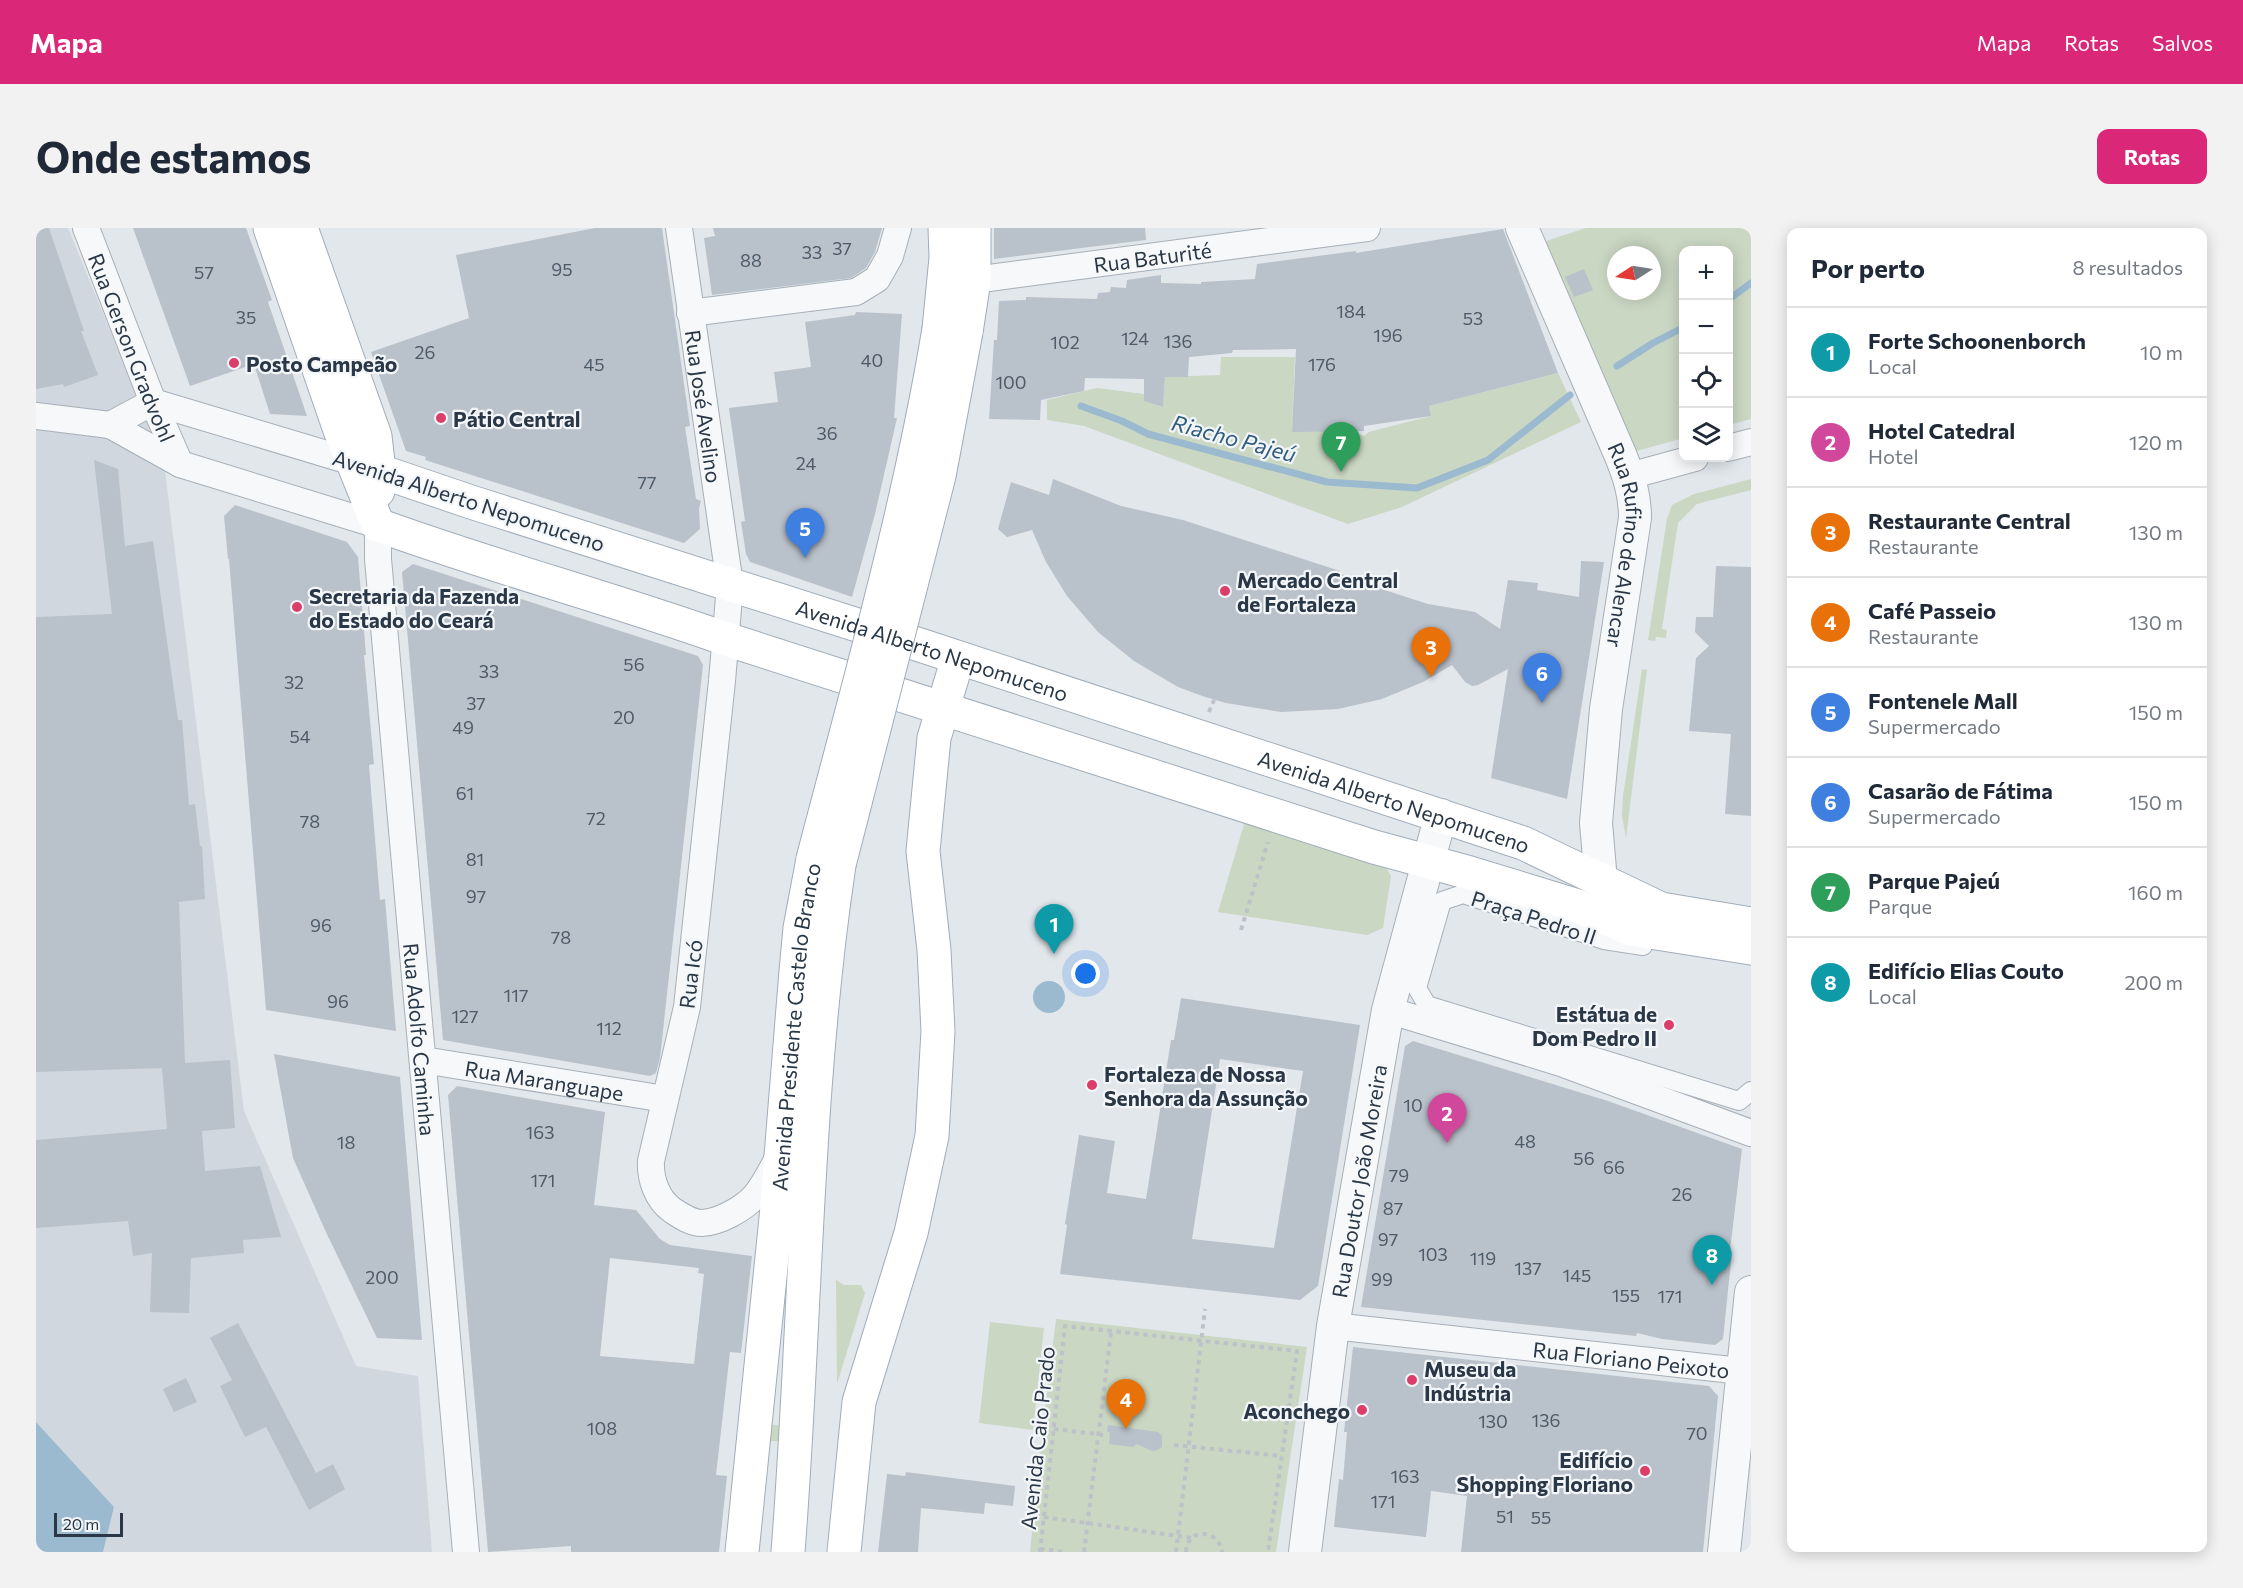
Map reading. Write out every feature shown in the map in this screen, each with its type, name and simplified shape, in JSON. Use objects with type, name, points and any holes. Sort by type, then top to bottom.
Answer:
[{"type":"main road","points":[[270,228],[340,430],[366,466],[378,525]]},
{"type":"main road","points":[[301,228],[375,436],[366,466]]},
{"type":"main road","name":"Avenida Presidente Castelo Branco","points":[[945,228],[952,331]]},
{"type":"main road","name":"Avenida Presidente Castelo Branco","points":[[742,1552],[756,1434],[800,928],[826,862],[924,415],[952,331],[974,280],[974,228]]},
{"type":"main road","name":"Avenida Alberto Nepomuceno","points":[[366,466],[1522,843],[1661,909],[1751,924]]},
{"type":"main road","name":"Avenida Alberto Nepomuceno","points":[[378,525],[438,547],[668,618],[726,639],[1374,847],[1578,906],[1631,929],[1751,948]]},
{"type":"main road","points":[[844,1552],[859,1402],[911,1233],[932,1136],[938,1031],[934,950],[923,852],[934,738],[958,658]]},
{"type":"main road","name":"Avenida Presidente Castelo Branco","points":[[788,1552],[816,1063],[829,936],[826,862]]},
{"type":"main road","points":[[792,1503],[807,1552]]},
{"type":"street","name":"Rua Gerson Gradvohl","points":[[86,228],[153,402],[180,464]]},
{"type":"street","name":"Rua José Avelino","points":[[679,228],[730,585]]},
{"type":"street","points":[[690,313],[856,292],[877,279],[890,256],[898,228]]},
{"type":"street","name":"Rua Baturité","points":[[974,280],[1366,228]]},
{"type":"street","name":"Rua Rufino de Alencar","points":[[1522,228],[1629,476],[1635,498],[1635,518],[1606,709],[1596,823],[1600,881]]},
{"type":"street","points":[[110,425],[153,402]]},
{"type":"street","name":"Avenida Alberto Nepomuceno","points":[[153,402],[366,466]]},
{"type":"street","name":"Avenida Alberto Nepomuceno","points":[[36,416],[110,425],[180,464],[378,525]]},
{"type":"street","points":[[1733,447],[1751,442]]},
{"type":"street","points":[[1629,476],[1680,462]]},
{"type":"street","name":"Rua Adolfo Caminha","points":[[378,525],[378,559],[466,1552]]},
{"type":"street","name":"Rua Icó","points":[[730,585],[687,1007],[650,1172],[655,1188],[667,1206],[689,1220],[700,1223],[718,1220],[754,1196],[781,1152]]},
{"type":"street","name":"Rua Doutor João Moreira","points":[[1305,1552],[1333,1326],[1388,1010],[1440,815]]},
{"type":"street","name":"Praça Pedro II","points":[[1751,966],[1749,963],[1604,940],[1463,894],[1442,901],[1417,988],[1427,1005],[1739,1101],[1751,1091]]},
{"type":"street","points":[[1388,1010],[1561,1064],[1751,1133]]},
{"type":"street","name":"Rua Maranguape","points":[[423,1060],[665,1099]]},
{"type":"street","points":[[1724,1552],[1747,1372],[1751,1292]]},
{"type":"street","name":"Rua Floriano Peixoto","points":[[1333,1326],[1747,1372]]},
{"type":"path","points":[[1208,716],[1214,700]]},
{"type":"path","points":[[1241,930],[1267,845]]},
{"type":"path","points":[[1176,1552],[1205,1309]]},
{"type":"path","name":"Avenida Caio Prado","points":[[1040,1550],[1065,1326],[1111,1332]]},
{"type":"path","points":[[1084,1552],[1101,1435],[1111,1332],[1297,1351],[1268,1552]]},
{"type":"path","points":[[1054,1429],[1101,1435]]},
{"type":"path","points":[[1174,1445],[1282,1456]]},
{"type":"path","points":[[1044,1516],[1192,1538]]},
{"type":"path","points":[[1186,1552],[1188,1542],[1200,1533],[1207,1533],[1215,1537],[1221,1545],[1222,1552]]},
{"type":"path","points":[[1040,1550],[1065,1552]]},
{"type":"shaded area","points":[[36,228],[68,228],[164,462],[244,1111],[356,1366],[418,1376],[432,1552],[103,1552],[114,1507],[36,1422]]},
{"type":"green space","points":[[1586,228],[1751,228],[1751,419],[1733,424],[1733,246],[1679,246],[1679,439],[1637,451],[1627,447],[1546,241]]},
{"type":"green space","points":[[1221,357],[1295,357],[1292,431],[1350,431],[1364,436],[1369,432],[1431,416],[1429,406],[1558,373],[1581,422],[1402,507],[1348,524],[1084,426],[1047,420],[1047,400],[1097,388],[1144,394],[1144,401],[1163,407],[1165,377],[1220,375]]},
{"type":"green space","points":[[1751,479],[1751,490],[1697,504],[1678,523],[1662,629],[1667,630],[1666,638],[1656,637],[1655,641],[1648,640],[1667,519],[1672,505],[1694,494]]},
{"type":"green space","points":[[1642,669],[1647,670],[1626,838],[1622,816],[1623,796]]},
{"type":"green space","points":[[1245,821],[1387,869],[1391,876],[1383,928],[1367,935],[1218,912]]},
{"type":"green space","points":[[836,1280],[844,1285],[861,1285],[865,1293],[837,1384]]},
{"type":"green space","points":[[1056,1319],[1307,1347],[1276,1552],[1030,1552]]},
{"type":"green space","points":[[990,1322],[1044,1328],[1033,1430],[979,1423]]},
{"type":"green space","points":[[764,1424],[787,1426],[786,1441],[770,1441]]},
{"type":"water","points":[[1049,981],[1060,986],[1065,997],[1060,1008],[1049,1013],[1038,1008],[1033,997],[1038,986]]},
{"type":"water","points":[[36,1422],[114,1507],[103,1552],[36,1552]]},
{"type":"building","points":[[36,228],[49,228],[84,331],[81,331],[98,375],[64,387],[63,384],[36,389]]},
{"type":"building","points":[[133,228],[246,228],[272,300],[268,302],[307,416],[270,414],[254,364],[190,386]]},
{"type":"building","points":[[595,228],[662,228],[690,426],[685,427],[696,499],[701,501],[700,529],[684,543],[425,460],[426,457],[406,451],[371,352],[469,318],[456,255]]},
{"type":"building","points":[[713,228],[882,228],[875,252],[866,268],[851,278],[712,295],[704,238],[715,236]]},
{"type":"building","points":[[994,228],[1145,228],[1146,240],[994,259]]},
{"type":"building","points":[[1503,229],[1558,373],[1429,406],[1431,416],[1364,426],[1364,431],[1292,432],[1296,349],[1233,350],[1232,353],[1189,357],[1188,377],[1165,377],[1163,407],[1144,401],[1144,379],[1085,378],[1084,391],[1041,400],[1040,420],[989,419],[999,301],[1026,300],[1026,297],[1097,299],[1098,293],[1110,292],[1111,287],[1126,288],[1127,280],[1161,275],[1161,283],[1201,284],[1201,282],[1255,279],[1257,264],[1356,251],[1356,253]]},
{"type":"building","points":[[1584,269],[1593,290],[1574,297],[1565,277]]},
{"type":"building","points":[[856,312],[902,314],[894,418],[897,418],[875,514],[852,597],[750,562],[746,554],[741,522],[745,521],[729,408],[778,402],[774,372],[811,367],[805,322],[855,315]]},
{"type":"building","points":[[94,460],[118,469],[125,546],[153,541],[178,720],[182,720],[189,805],[195,804],[200,846],[202,846],[205,899],[179,902],[185,1063],[230,1060],[235,1128],[202,1131],[205,1171],[260,1166],[281,1237],[243,1240],[244,1253],[191,1258],[189,1313],[150,1312],[152,1253],[133,1256],[128,1221],[36,1228],[36,1140],[167,1129],[162,1068],[36,1072],[36,617],[112,614]]},
{"type":"building","name":"Mercado Central de Fortaleza","points":[[1053,479],[1121,506],[1183,520],[1340,571],[1339,573],[1372,586],[1428,604],[1475,612],[1500,629],[1508,580],[1538,583],[1537,590],[1579,597],[1581,561],[1604,562],[1567,799],[1491,778],[1508,669],[1472,686],[1465,682],[1452,665],[1423,682],[1382,699],[1338,709],[1281,712],[1226,703],[1205,697],[1178,687],[1134,661],[1098,632],[1067,596],[1046,562],[1032,530],[1007,537],[998,529],[1011,482],[1049,495]]},
{"type":"building","points":[[235,505],[347,542],[358,557],[374,764],[369,765],[380,900],[385,899],[396,1031],[266,1010],[224,516]]},
{"type":"building","points":[[413,564],[698,656],[703,665],[660,1058],[656,1073],[650,1076],[443,1040],[402,572]]},
{"type":"building","points":[[1716,566],[1751,567],[1751,816],[1725,814],[1731,734],[1689,731],[1696,658],[1709,646],[1695,632],[1696,617],[1713,617]]},
{"type":"building","points":[[1181,998],[1360,1025],[1318,1286],[1300,1300],[1060,1274],[1067,1225],[1065,1224],[1079,1135],[1115,1141],[1107,1193],[1146,1199],[1171,1040],[1174,1040]],"holes":[[[1220,1059],[1303,1071],[1274,1248],[1192,1239]]]},
{"type":"building","points":[[1413,1041],[1608,1101],[1742,1149],[1723,1339],[1715,1345],[1662,1339],[1637,1333],[1636,1336],[1361,1307],[1405,1046]]},
{"type":"building","points":[[274,1054],[400,1077],[422,1340],[377,1338],[293,1158]]},
{"type":"building","points":[[457,1086],[605,1112],[594,1205],[636,1210],[660,1239],[670,1245],[752,1256],[741,1353],[730,1352],[716,1475],[727,1476],[719,1552],[571,1552],[571,1546],[488,1552],[448,1095]],"holes":[[[610,1258],[699,1268],[698,1273],[704,1274],[694,1364],[600,1356]]]},
{"type":"building","points":[[238,1323],[316,1473],[333,1464],[345,1489],[309,1510],[266,1427],[245,1437],[220,1386],[232,1380],[210,1338]]},
{"type":"building","points":[[1353,1347],[1709,1386],[1718,1396],[1703,1552],[1461,1552],[1467,1496],[1431,1491],[1426,1537],[1334,1527],[1339,1479],[1343,1480],[1347,1432],[1344,1432]]},
{"type":"building","points":[[186,1378],[197,1402],[174,1412],[163,1389]]},
{"type":"building","points":[[1108,1425],[1158,1432],[1162,1436],[1162,1447],[1152,1451],[1137,1444],[1133,1447],[1109,1444]]},
{"type":"building","points":[[906,1472],[1015,1486],[1013,1506],[985,1503],[984,1514],[921,1508],[918,1552],[878,1552],[887,1474],[905,1476]]},
{"type":"waterway","name":"Riacho Pajeú","points":[[1733,296],[1751,283]]},
{"type":"waterway","name":"Riacho Pajeú","points":[[1617,366],[1679,330]]},
{"type":"waterway","name":"Riacho Pajeú","points":[[1081,406],[1122,421],[1148,434],[1327,482],[1417,488],[1488,460],[1570,395]]},
{"type":"place","name":"Posto Campeão","points":[[234,363]]},
{"type":"place","name":"Pátio Central","points":[[441,418]]},
{"type":"place","name":"Parque Pajeú","points":[[1341,472]]},
{"type":"place","name":"Fontenele Mall","points":[[805,558]]},
{"type":"place","name":"Mercado Central de Fortaleza","points":[[1225,591]]},
{"type":"place","name":"Secretaria da Fazenda do Estado do Ceará","points":[[297,607]]},
{"type":"place","name":"Restaurante Central","points":[[1431,677]]},
{"type":"place","name":"Casarão de Fátima","points":[[1542,703]]},
{"type":"place","name":"Forte Schoonenborch","points":[[1054,954]]},
{"type":"place","name":"Estátua de Dom Pedro II","points":[[1669,1025]]},
{"type":"place","name":"Fortaleza de Nossa Senhora da Assunção","points":[[1092,1085]]},
{"type":"place","name":"Hotel Catedral","points":[[1447,1143]]},
{"type":"place","name":"Edifício Elias Couto","points":[[1712,1285]]},
{"type":"place","name":"Museu da Indústria","points":[[1412,1380]]},
{"type":"place","name":"Aconchego","points":[[1362,1410]]},
{"type":"place","name":"Café Passeio","points":[[1126,1429]]},
{"type":"place","name":"Edifício Shopping Floriano","points":[[1645,1471]]}]
